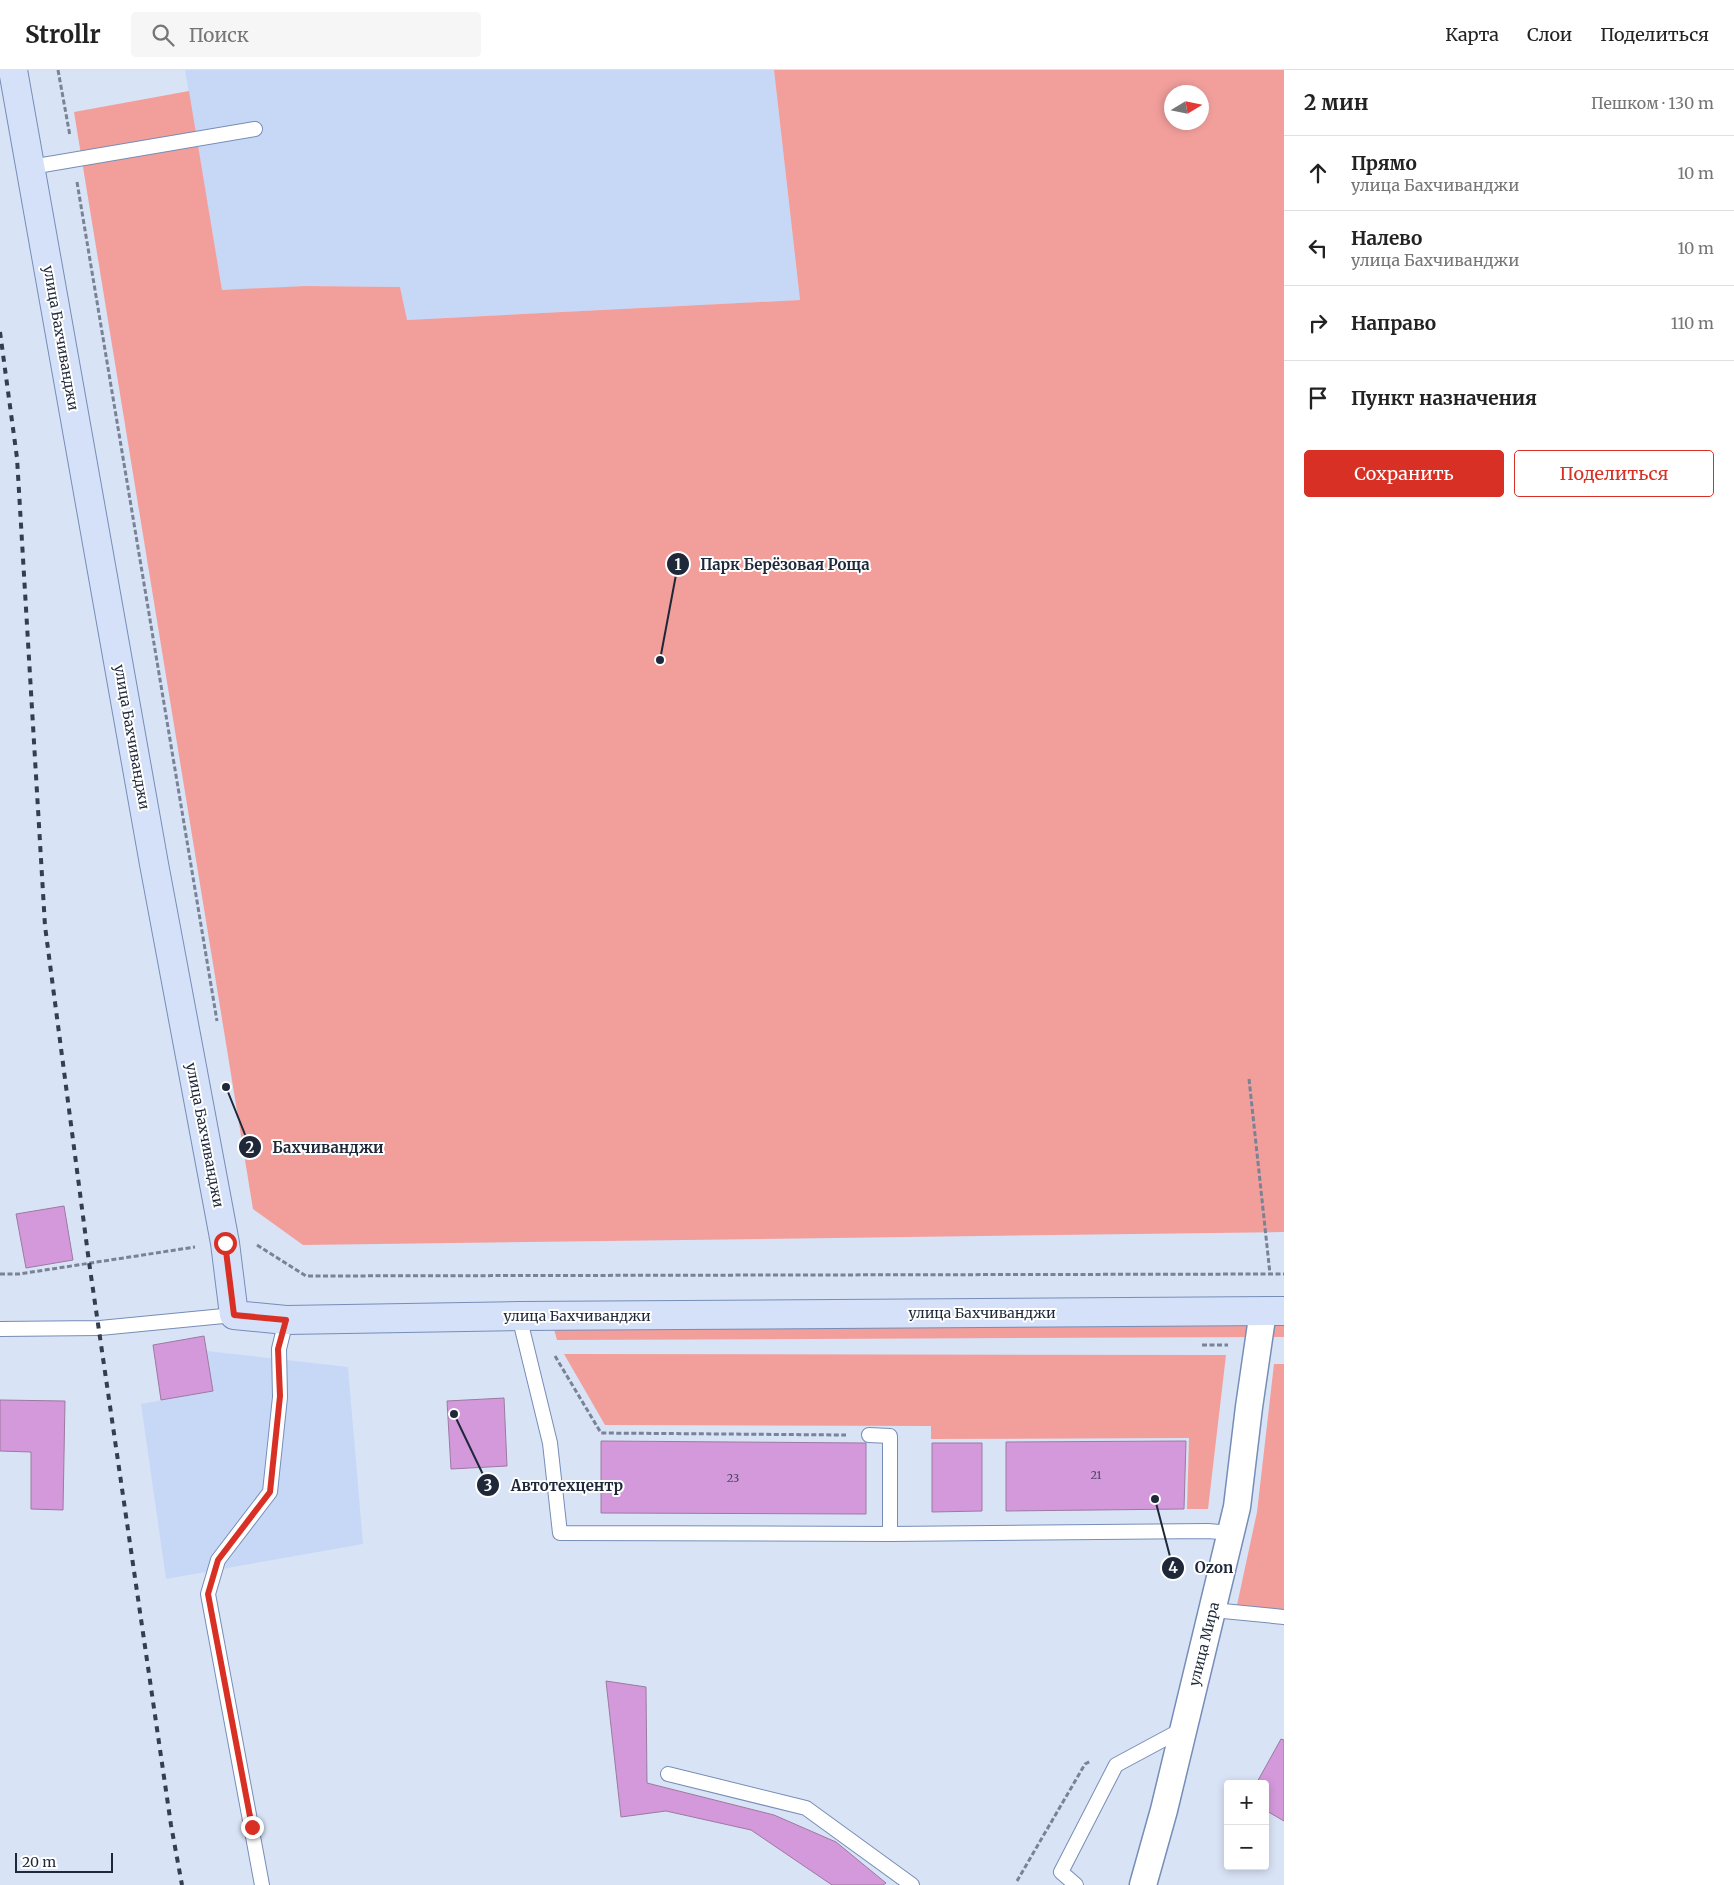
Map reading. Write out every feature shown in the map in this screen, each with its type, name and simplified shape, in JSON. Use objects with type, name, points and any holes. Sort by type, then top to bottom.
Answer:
[{"type":"main road","name":"улица Бахчиванджи","points":[[13,70],[154,864],[225,1243],[234,1315],[286,1320],[519,1316],[1273,1311]]},
{"type":"street","name":"улица Мира","points":[[1143,1885],[1164,1810],[1237,1507],[1251,1389],[1273,1311]]},
{"type":"lane","points":[[31,167],[255,129]]},
{"type":"lane","points":[[0,1329],[100,1328],[234,1315]]},
{"type":"lane","points":[[519,1316],[550,1443],[560,1532],[890,1534],[1208,1531],[1231,1533]]},
{"type":"lane","points":[[262,1885],[208,1594],[218,1560],[270,1492],[280,1396],[278,1349],[286,1320]]},
{"type":"lane","points":[[869,1436],[890,1436],[890,1534]]},
{"type":"lane","points":[[1213,1610],[1284,1617]]},
{"type":"lane","points":[[1076,1885],[1061,1872],[1116,1765],[1184,1728]]},
{"type":"lane","points":[[668,1774],[806,1808],[912,1885]]},
{"type":"path","points":[[58,70],[218,1027]]},
{"type":"path","points":[[1249,1079],[1270,1274]]},
{"type":"path","points":[[0,1274],[19,1274],[225,1243],[254,1243],[306,1276],[1284,1274]]},
{"type":"path","points":[[553,1352],[601,1433],[869,1436]]},
{"type":"path","points":[[1016,1881],[1086,1764],[1093,1759]]},
{"type":"shaded area","points":[[185,70],[774,70],[800,300],[406,320],[400,287],[305,286],[222,291]]},
{"type":"shaded area","points":[[774,70],[1284,70],[1284,1232],[303,1245],[253,1209],[74,112],[189,91],[222,290],[305,286],[400,287],[407,320],[800,300]]},
{"type":"shaded area","points":[[550,1315],[1284,1318],[1284,1337],[557,1340]]},
{"type":"shaded area","points":[[207,1351],[348,1367],[363,1544],[166,1579],[141,1404],[213,1391]]},
{"type":"shaded area","points":[[564,1354],[1226,1355],[1208,1509],[1187,1509],[1189,1438],[931,1439],[931,1426],[605,1425]]},
{"type":"shaded area","points":[[1274,1364],[1284,1364],[1284,1611],[1237,1605],[1257,1512]]},
{"type":"building","points":[[64,1206],[73,1260],[26,1268],[16,1214]]},
{"type":"building","points":[[204,1336],[213,1391],[161,1400],[153,1345]]},
{"type":"building","points":[[504,1398],[507,1466],[451,1469],[447,1401]]},
{"type":"building","points":[[0,1400],[65,1401],[63,1510],[31,1509],[31,1452],[0,1451]]},
{"type":"building","points":[[601,1441],[866,1443],[866,1514],[601,1513]]},
{"type":"building","points":[[1186,1441],[1184,1509],[1006,1511],[1006,1442]]},
{"type":"building","points":[[932,1443],[982,1443],[982,1511],[932,1512]]},
{"type":"building","points":[[606,1681],[646,1687],[647,1783],[774,1815],[836,1842],[886,1883],[883,1885],[832,1885],[751,1830],[666,1811],[621,1817]]},
{"type":"building","points":[[1281,1739],[1284,1740],[1284,1821],[1269,1812],[1269,1780],[1258,1780]]},
{"type":"railway","points":[[0,332],[17,458],[45,926],[89,1262],[171,1825],[182,1885]]},
{"type":"place","name":"Парк Берёзовая Роща","points":[[660,660]]},
{"type":"place","name":"Бахчиванджи","points":[[226,1087]]},
{"type":"place","name":"Автотехцентр","points":[[454,1414]]},
{"type":"place","name":"Ozon","points":[[1155,1499]]},
{"type":"route","points":[[225,1243],[234,1315],[286,1320],[278,1349],[280,1396],[270,1492],[218,1560],[208,1594],[252,1827]]}]
